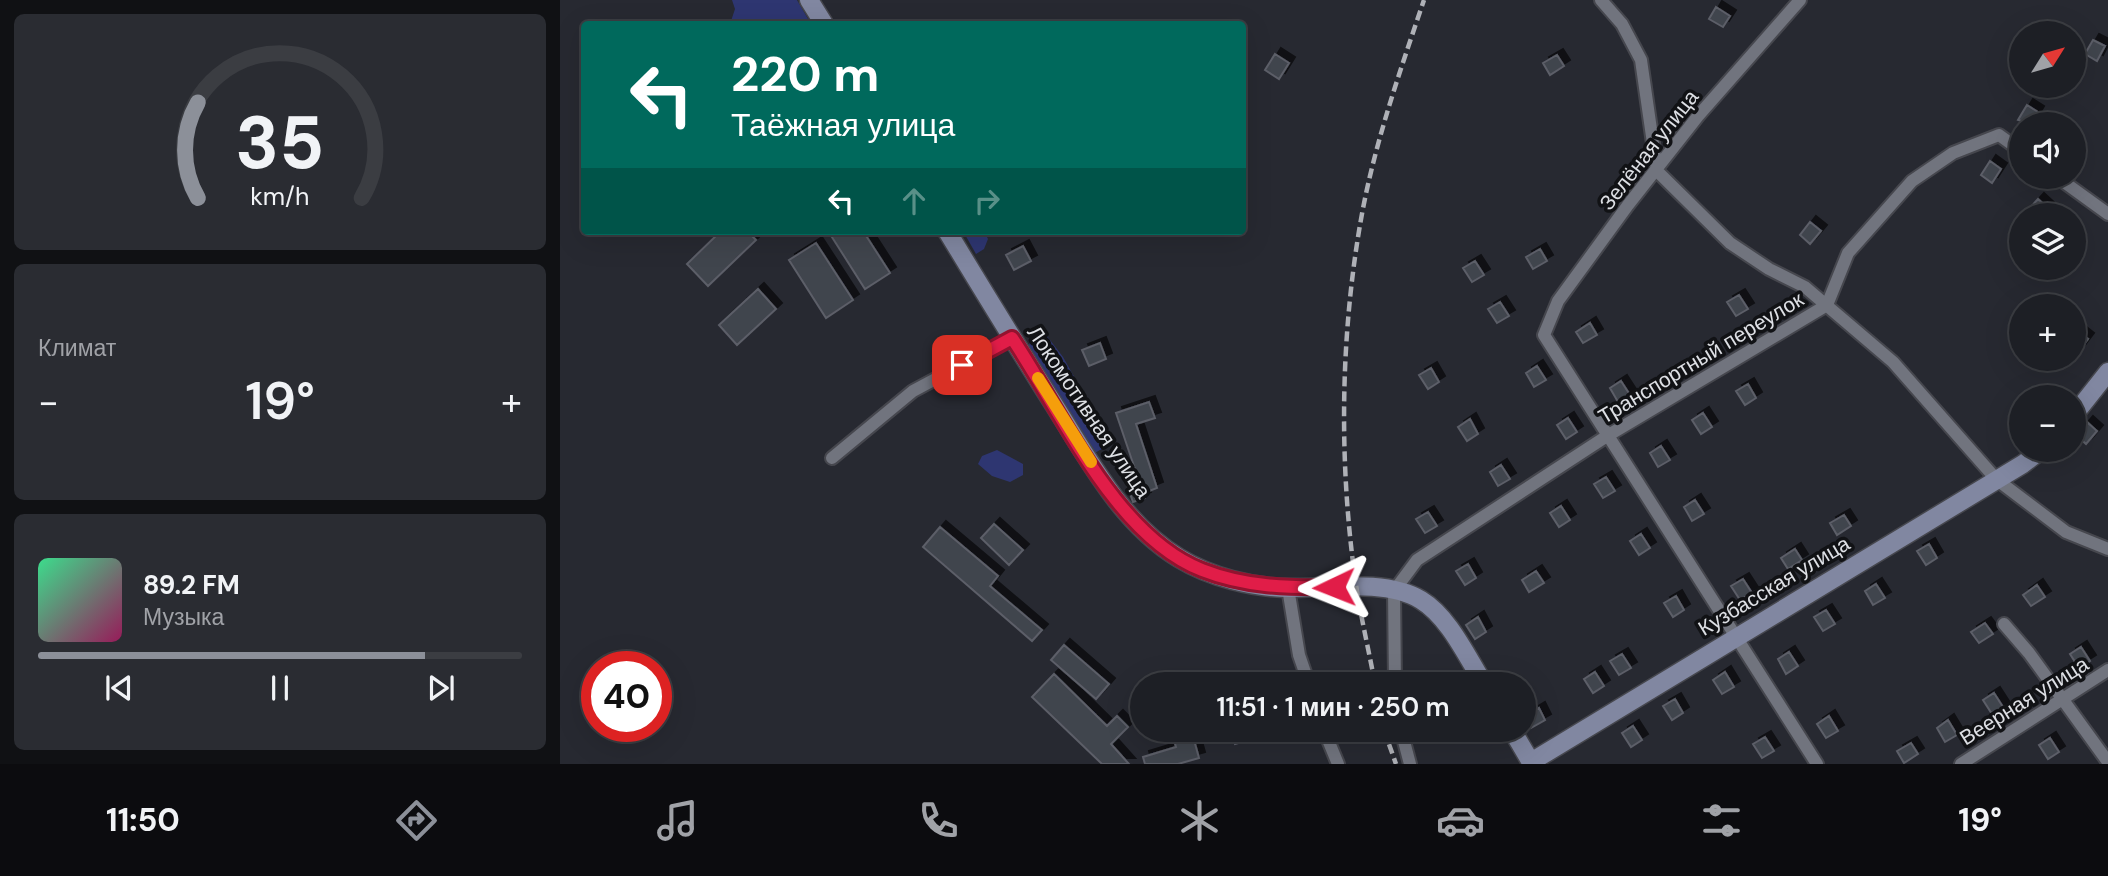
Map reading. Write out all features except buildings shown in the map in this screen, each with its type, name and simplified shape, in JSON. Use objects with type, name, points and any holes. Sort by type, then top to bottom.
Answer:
[{"type":"street","points":[[809,0],[822,21]]},
{"type":"street","points":[[1601,0],[1622,24],[1641,60],[1657,172],[1730,243],[1769,270],[1805,287],[1893,362],[1996,480],[2066,533],[2108,549]]},
{"type":"street","name":"Зелёная улица","points":[[1608,436],[1544,335],[1558,300],[1698,116],[1800,0]]},
{"type":"street","name":"Транспортный переулок","points":[[1394,591],[1417,560],[1608,436],[1828,305],[1848,253],[1912,181],[1953,153],[1998,135],[2009,143]]},
{"type":"street","points":[[2074,189],[2108,214]]},
{"type":"street","name":"Локомотивная улица","points":[[949,235],[1106,485],[1128,514],[1153,539],[1202,570],[1255,585],[1288,588],[1356,586],[1394,591],[1420,599],[1441,617],[1476,672]]},
{"type":"street","points":[[832,458],[914,391],[1012,338]]},
{"type":"street","points":[[2086,400],[2108,372]]},
{"type":"street","points":[[1608,436],[1817,764]]},
{"type":"street","name":"Кузбасская улица","points":[[1532,763],[1735,636],[2023,462]]},
{"type":"street","points":[[1288,588],[1299,655],[1305,672]]},
{"type":"street","points":[[1394,591],[1395,672]]},
{"type":"street","points":[[2004,624],[2029,653],[2108,762]]},
{"type":"street","name":"Веерная улица","points":[[1961,764],[2063,702],[2108,670]]},
{"type":"street","points":[[1329,742],[1338,764]]},
{"type":"street","points":[[1404,742],[1410,764]]},
{"type":"street","points":[[1519,742],[1532,763]]},
{"type":"shaded area","points":[[732,0],[797,0],[809,21],[731,21],[735,9]]},
{"type":"shaded area","points":[[965,235],[986,235],[988,239],[984,249],[976,254]]},
{"type":"shaded area","points":[[1033,336],[1047,336],[1063,357],[1108,437],[1105,447],[1088,457],[1024,356]]},
{"type":"shaded area","points":[[997,450],[1023,464],[1023,475],[1010,482],[992,476],[978,464],[982,456]]},
{"type":"railway","points":[[1373,672],[1350,540],[1345,450],[1345,359],[1353,269],[1365,196],[1388,111],[1424,0]]},
{"type":"railway","points":[[1388,742],[1396,764]]},
{"type":"slow traffic","points":[[1038,378],[1091,462]]},
{"type":"route","points":[[962,365],[1012,338],[1106,485],[1128,514],[1153,539],[1178,557],[1202,570],[1255,585],[1288,588],[1334,587]]}]
